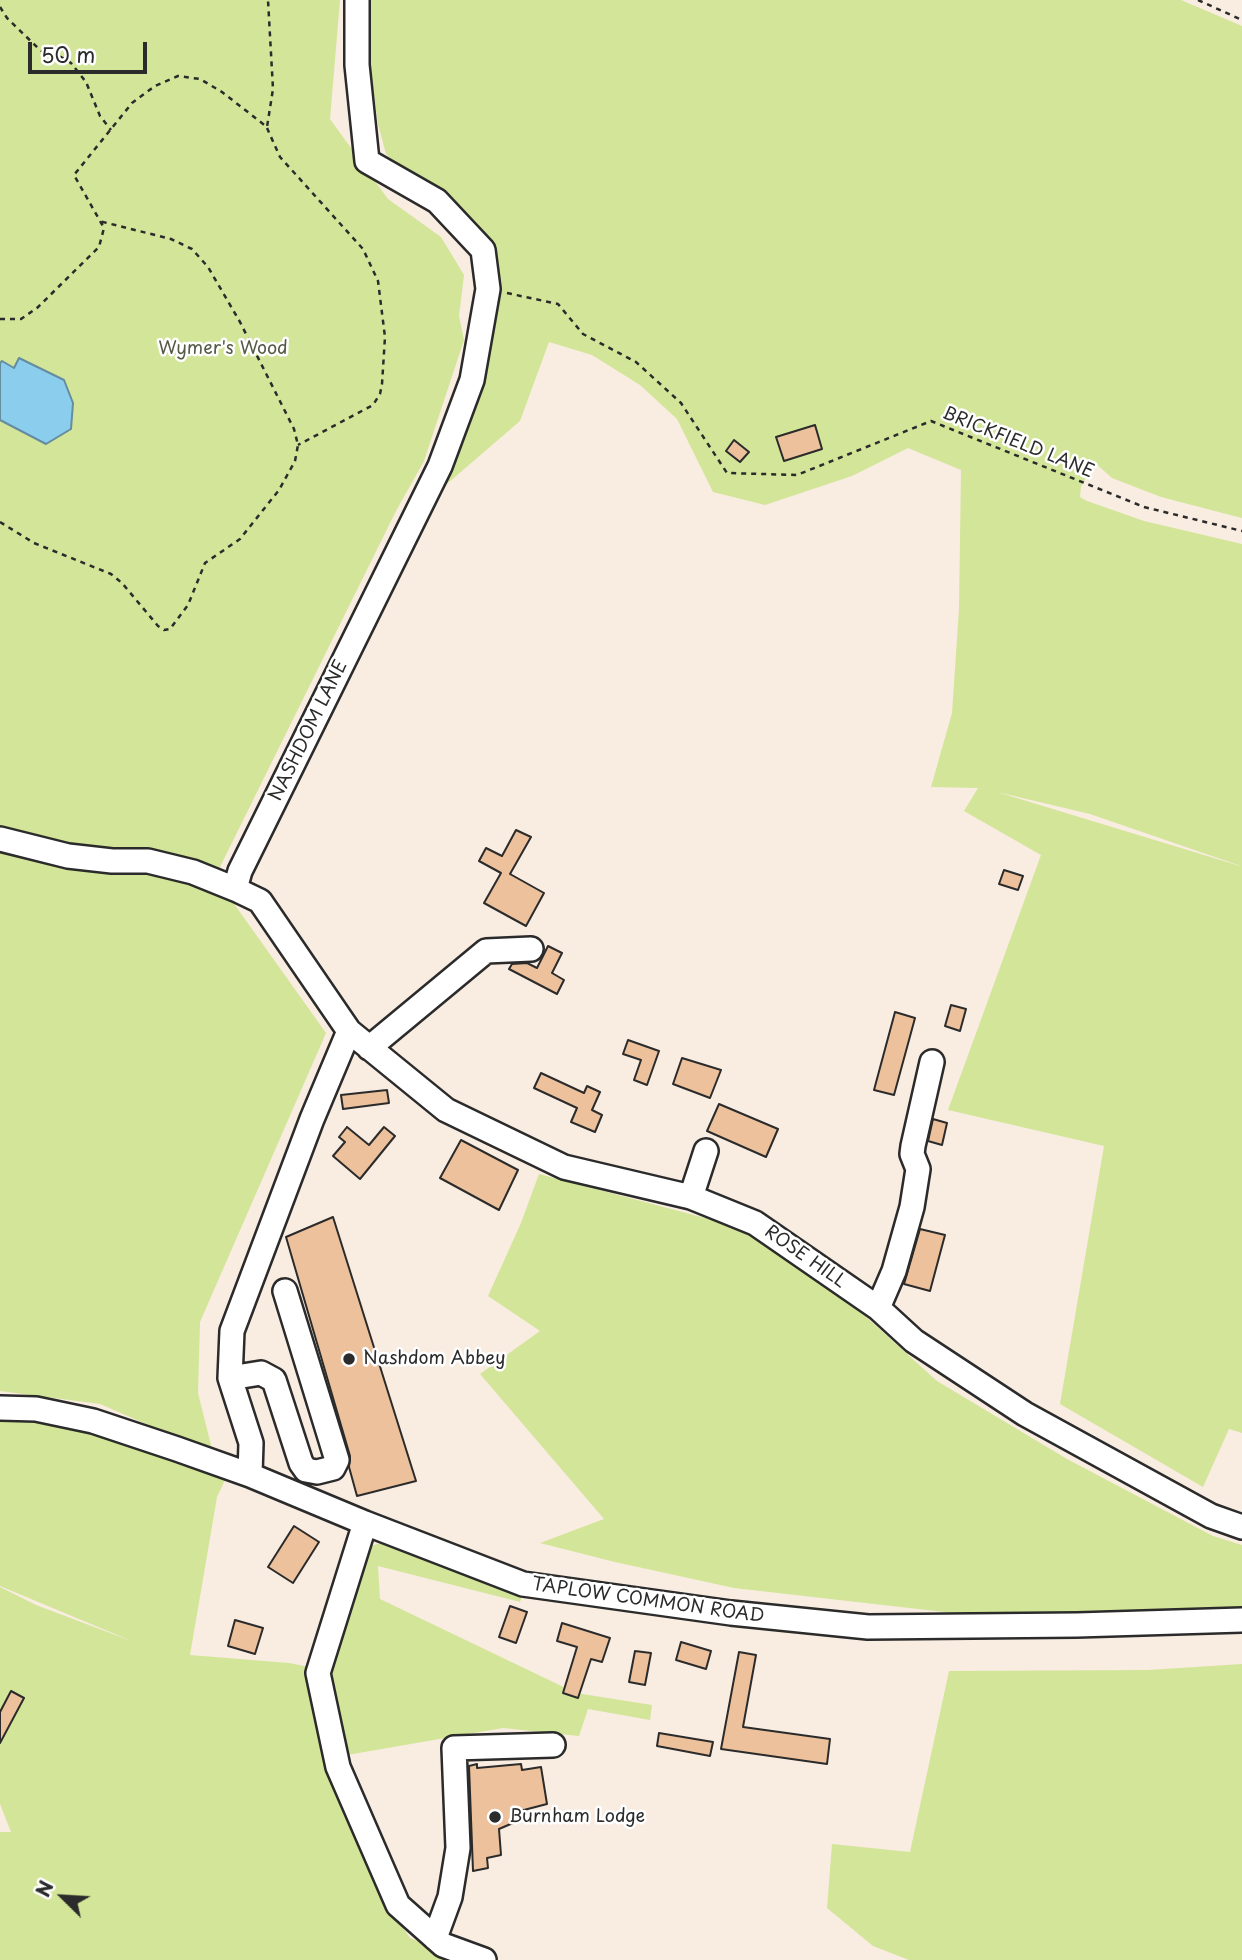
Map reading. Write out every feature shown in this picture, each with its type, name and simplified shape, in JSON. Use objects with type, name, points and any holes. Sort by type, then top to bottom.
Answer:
[{"type":"street","name":"NASHDOM LANE","points":[[235,889],[240,871],[440,466],[472,380],[488,289],[483,250],[437,201],[368,162],[357,65],[357,0]]},
{"type":"street","points":[[0,839],[68,856],[112,861],[148,861],[193,872],[260,901],[349,1031],[312,1119],[232,1331],[230,1378],[251,1443],[250,1475]]},
{"type":"street","points":[[369,1048],[485,951],[531,949]]},
{"type":"street","name":"ROSE HILL","points":[[349,1031],[446,1110],[564,1167],[691,1197],[755,1223],[878,1308],[914,1340],[1025,1414],[1210,1517],[1242,1527]]},
{"type":"street","points":[[878,1308],[894,1271],[912,1207],[918,1169],[912,1154],[913,1146],[932,1062]]},
{"type":"street","points":[[691,1197],[706,1150]]},
{"type":"street","points":[[230,1378],[261,1373],[274,1380],[301,1463],[306,1470],[317,1472],[333,1468],[337,1460],[285,1292]]},
{"type":"street","name":"TAPLOW COMMON ROAD","points":[[0,1408],[36,1409],[93,1421],[250,1475],[523,1584],[731,1614],[868,1627],[1242,1620]]},
{"type":"street","points":[[365,1522],[318,1673],[338,1767],[398,1905],[443,1945],[484,1960]]},
{"type":"street","points":[[435,1938],[450,1897],[458,1848],[454,1748],[553,1745]]},
{"type":"path","points":[[267,127],[273,89],[268,0]]},
{"type":"path","points":[[1198,0],[1242,20]]},
{"type":"path","points":[[0,7],[7,18],[40,50],[71,63],[86,82],[100,116],[110,130]]},
{"type":"path","points":[[0,319],[21,319],[46,299],[99,247],[104,229],[74,174],[132,103],[155,86],[178,76],[200,79],[222,92],[267,127],[280,157],[363,250],[377,281],[385,337],[380,394],[373,405],[298,445]]},
{"type":"path","points":[[0,522],[34,543],[111,574],[122,583],[158,626],[164,630],[170,629],[188,605],[205,563],[240,539],[279,491],[295,461],[298,445],[295,429],[208,267],[192,249],[171,239],[99,221]]},
{"type":"path","name":"BRICKFIELD LANE","points":[[488,289],[558,304],[583,334],[636,362],[681,403],[727,472],[797,475],[931,421],[1144,507],[1242,531]]},
{"type":"green space","name":"Wymer's Wood","points":[[0,0],[340,0],[330,119],[388,199],[441,237],[464,275],[459,316],[464,340],[424,461],[396,511],[215,877],[326,1033],[200,1322],[198,1393],[213,1453],[100,1404],[0,1391]]},
{"type":"green space","points":[[371,0],[1181,0],[1242,26],[1242,518],[1161,497],[1112,478],[1094,462],[1081,487],[1080,497],[1144,521],[1242,544],[1242,1433],[1229,1429],[1203,1487],[1060,1404],[1104,1146],[948,1110],[1041,855],[964,811],[978,788],[931,787],[952,713],[959,609],[961,470],[908,448],[852,476],[765,505],[713,492],[677,419],[640,385],[592,355],[549,342],[520,421],[441,489],[481,381],[501,286],[494,252],[386,154],[378,124],[370,65]],"holes":[[[997,792],[1090,814],[1241,866]]]},
{"type":"green space","points":[[539,1174],[754,1231],[843,1296],[937,1381],[1067,1459],[1213,1536],[1242,1545],[1242,1622],[1155,1636],[734,1588],[540,1543],[604,1519],[480,1374],[540,1331],[488,1296],[521,1223]]},
{"type":"green space","points":[[0,1418],[90,1428],[225,1480],[217,1497],[190,1655],[289,1663],[314,1668],[306,1676],[387,1904],[410,1938],[463,1960],[0,1960],[0,1832],[11,1832],[0,1804],[0,1587],[36,1605],[134,1642],[0,1586]]},
{"type":"green space","points":[[380,1543],[484,1583],[523,1592],[520,1602],[378,1566],[380,1599],[576,1693],[652,1705],[650,1720],[588,1709],[579,1736],[503,1728],[347,1755],[329,1680],[358,1561],[366,1548]]},
{"type":"green space","points":[[1242,1664],[1242,1960],[909,1960],[873,1946],[827,1908],[832,1844],[910,1852],[949,1671],[1148,1670]]},
{"type":"water","points":[[19,358],[64,380],[73,403],[71,429],[46,444],[0,420],[0,363],[2,361],[14,368]]},
{"type":"building","points":[[815,425],[822,449],[784,461],[776,437]]},
{"type":"building","points":[[734,440],[749,452],[740,462],[726,451]]},
{"type":"building","points":[[516,830],[531,837],[510,874],[544,893],[526,926],[484,903],[501,873],[479,861],[486,848],[502,856]]},
{"type":"building","points":[[1004,870],[1023,876],[1018,890],[999,884]]},
{"type":"building","points":[[548,946],[562,953],[552,973],[564,980],[557,994],[509,969],[512,964],[527,963],[537,968]]},
{"type":"building","points":[[951,1005],[966,1009],[960,1031],[945,1026]]},
{"type":"building","points":[[895,1012],[915,1018],[894,1095],[874,1090]]},
{"type":"building","points":[[628,1040],[659,1051],[647,1085],[634,1080],[641,1060],[623,1054]]},
{"type":"building","points":[[682,1058],[721,1070],[710,1098],[673,1084]]},
{"type":"building","points":[[541,1073],[584,1093],[587,1086],[600,1092],[592,1110],[602,1115],[595,1132],[571,1122],[577,1108],[534,1088]]},
{"type":"building","points":[[387,1090],[389,1103],[343,1109],[341,1095]]},
{"type":"building","points":[[719,1104],[778,1129],[766,1157],[707,1131]]},
{"type":"building","points":[[933,1119],[947,1123],[942,1145],[928,1141]]},
{"type":"building","points":[[347,1127],[369,1145],[384,1127],[395,1136],[360,1179],[333,1156],[345,1142],[339,1137]]},
{"type":"building","points":[[461,1140],[518,1170],[499,1210],[440,1178]]},
{"type":"building","name":"Nashdom Abbey","points":[[333,1217],[416,1481],[357,1496],[349,1467],[350,1456],[286,1237]]},
{"type":"building","points":[[920,1229],[945,1235],[930,1291],[904,1284]]},
{"type":"building","points":[[294,1526],[319,1542],[293,1583],[268,1567]]},
{"type":"building","points":[[510,1606],[527,1612],[516,1643],[499,1637]]},
{"type":"building","points":[[235,1620],[263,1628],[255,1654],[228,1646]]},
{"type":"building","points":[[562,1623],[610,1638],[602,1662],[591,1659],[578,1698],[563,1693],[577,1647],[557,1641]]},
{"type":"building","points":[[681,1642],[711,1651],[706,1669],[676,1660]]},
{"type":"building","points":[[635,1651],[651,1653],[645,1685],[629,1682]]},
{"type":"building","points":[[739,1652],[756,1655],[743,1727],[830,1739],[827,1764],[721,1749]]},
{"type":"building","points":[[11,1691],[24,1698],[0,1743],[0,1712]]},
{"type":"building","points":[[659,1733],[713,1742],[710,1756],[657,1746]]},
{"type":"building","name":"Burnham Lodge","points":[[477,1764],[477,1768],[521,1764],[522,1770],[541,1767],[547,1804],[520,1811],[520,1820],[499,1829],[501,1855],[487,1858],[488,1868],[473,1871],[469,1766]]},
{"type":"place","name":"Nashdom Abbey","points":[[349,1359]]},
{"type":"place","name":"Burnham Lodge","points":[[495,1817]]}]
